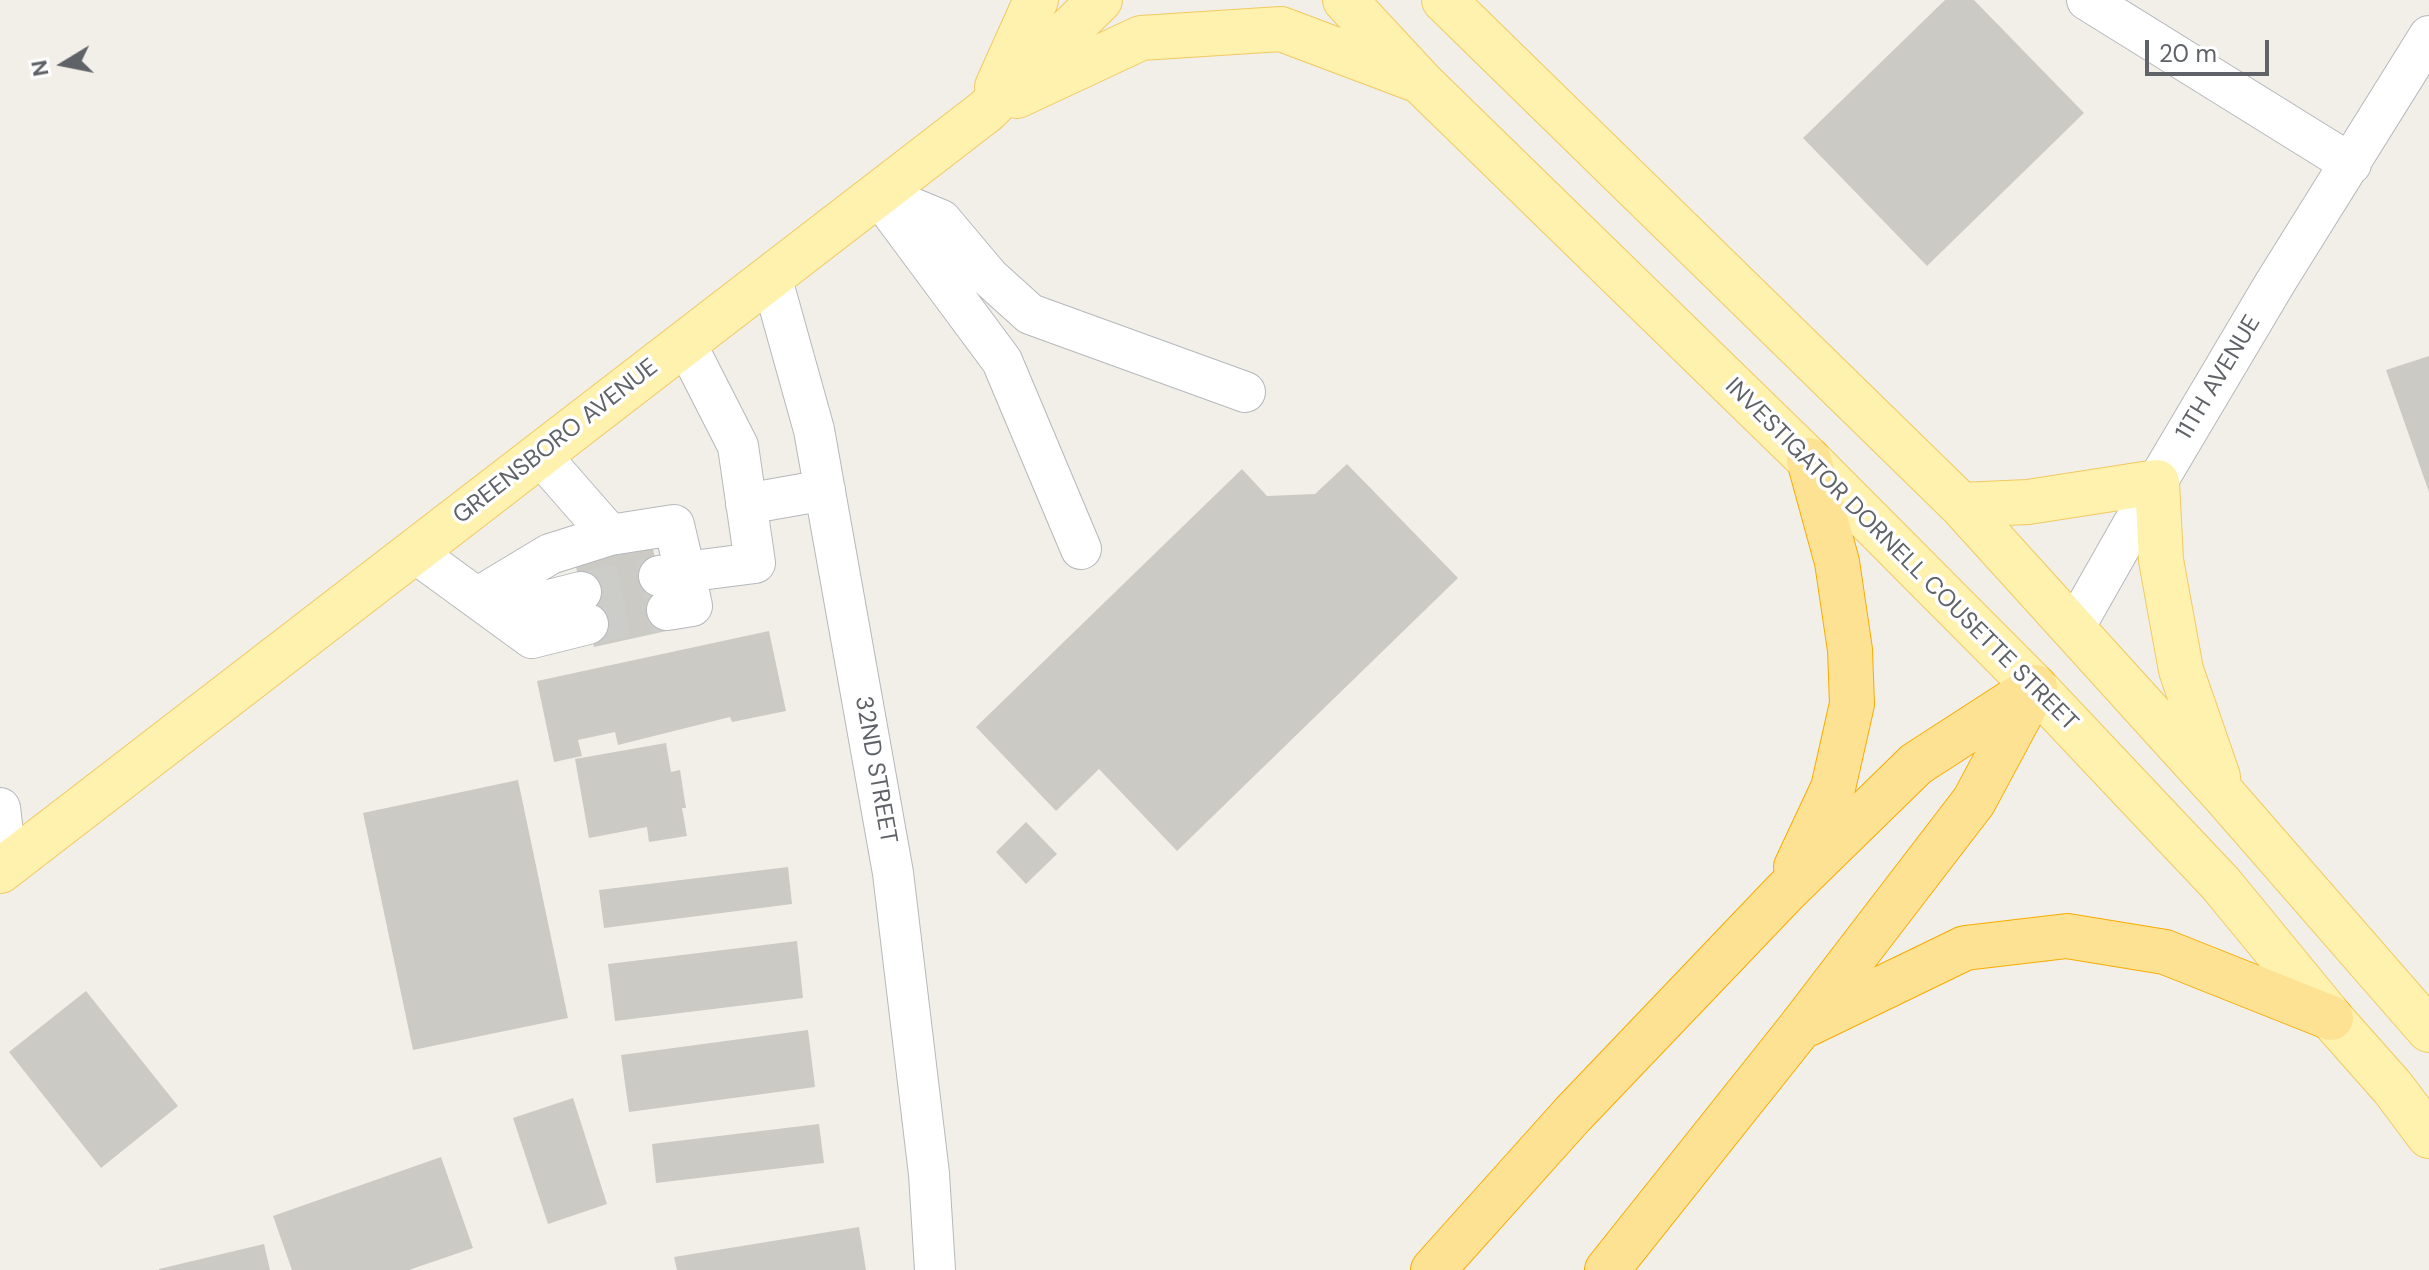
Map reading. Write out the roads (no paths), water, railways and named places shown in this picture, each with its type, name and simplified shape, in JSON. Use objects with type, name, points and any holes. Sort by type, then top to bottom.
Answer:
[{"type":"highway","points":[[1785,892],[1833,788],[1852,704],[1850,650],[1837,562],[1809,460]]},
{"type":"highway","points":[[1433,1270],[1572,1115],[1785,892],[1916,764],[2035,687]]},
{"type":"highway","points":[[1607,1270],[1799,1029],[1974,801],[2035,687]]},
{"type":"highway","points":[[1799,1029],[1965,948],[2067,936],[2165,952],[2331,1018]]},
{"type":"main road","points":[[986,111],[1036,0]]},
{"type":"main road","name":"GREENSBORO AVENUE","points":[[4,868],[986,111],[1100,0]]},
{"type":"main road","name":"INVESTIGATOR DORNELL COUSETTE STREET","points":[[1345,0],[1422,83],[1809,460],[2035,687],[2221,884],[2393,1088],[2429,1136]]},
{"type":"main road","points":[[1444,0],[1961,505],[2224,795],[2429,1030]]},
{"type":"main road","points":[[986,111],[1141,38],[1281,29],[1422,83]]},
{"type":"main road","points":[[1961,505],[2028,502],[2157,482],[2161,560],[2181,670],[2224,795]]},
{"type":"main road","name":"11TH AVENUE","points":[[2035,687],[2073,630]]},
{"type":"street","points":[[2087,0],[2351,164]]},
{"type":"street","name":"11TH AVENUE","points":[[2073,630],[2275,283],[2351,164],[2419,72],[2429,36]]},
{"type":"street","points":[[878,194],[941,220],[989,277],[1030,314],[1245,392]]},
{"type":"street","points":[[878,194],[1002,361],[1081,549]]},
{"type":"street","name":"32ND STREET","points":[[771,276],[814,430],[893,873],[929,1174],[935,1270]]},
{"type":"street","points":[[488,606],[550,554],[610,535],[674,525],[670,586],[755,563],[738,446],[685,342]]},
{"type":"street","points":[[540,455],[610,535]]},
{"type":"street","points":[[746,504],[825,490]]},
{"type":"street","points":[[414,552],[488,606],[585,608]]},
{"type":"street","points":[[0,808],[4,868]]},
{"type":"tunnel","points":[[581,592],[659,576]]},
{"type":"tunnel","points":[[588,624],[667,610]]}]
